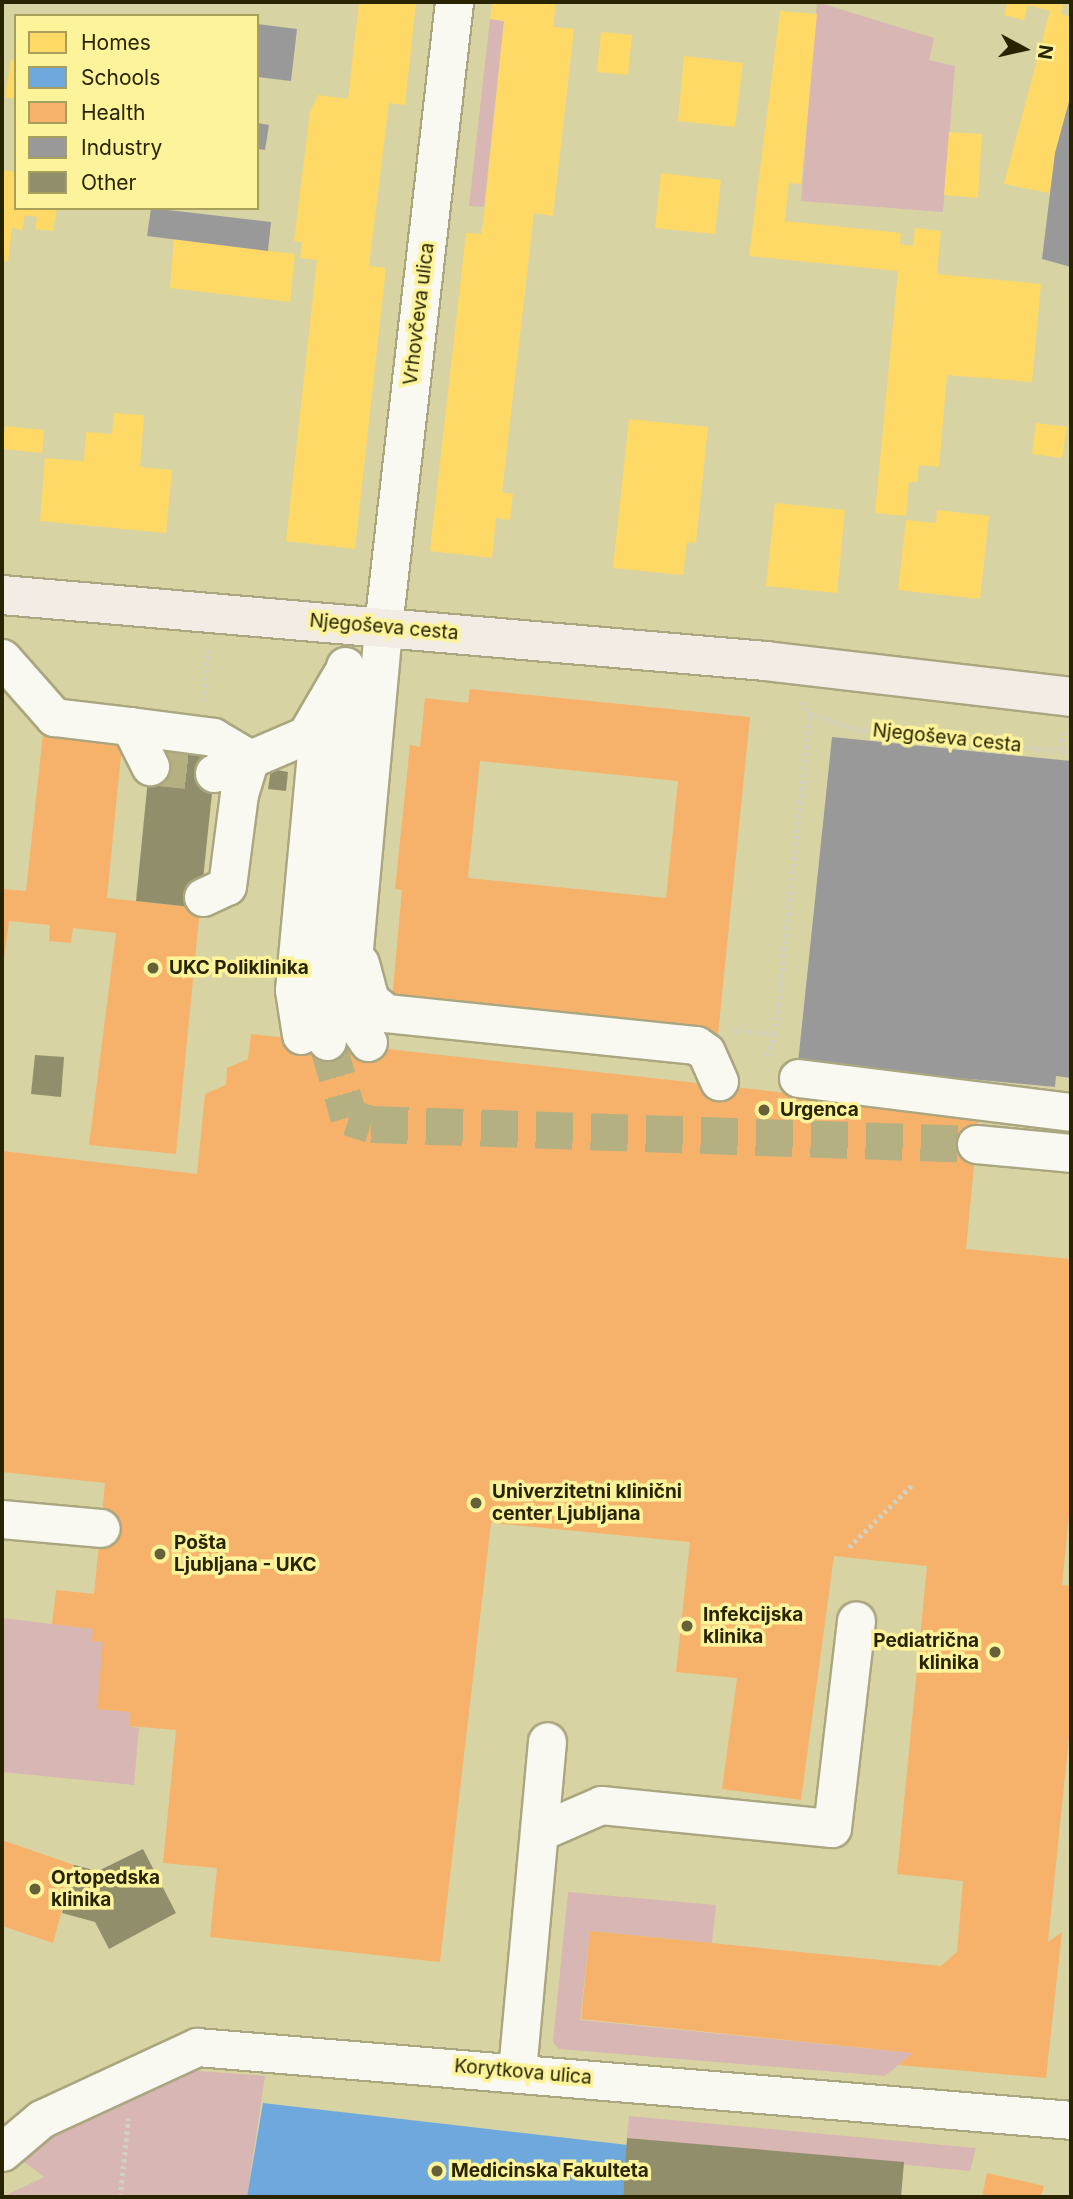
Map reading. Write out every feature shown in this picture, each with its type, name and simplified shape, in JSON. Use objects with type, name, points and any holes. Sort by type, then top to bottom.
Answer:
[{"type":"main road","name":"Njegoševa cesta","points":[[2,595],[766,661],[1071,697]]},
{"type":"street","name":"Vrhovčeva ulica","points":[[355,934],[383,627],[454,2]]},
{"type":"street","points":[[214,773],[296,743],[319,720],[345,666],[383,627]]},
{"type":"street","points":[[2,658],[54,717],[199,735],[250,759]]},
{"type":"street","points":[[319,720],[294,990],[314,1038],[344,752],[345,666]]},
{"type":"street","points":[[130,726],[150,766]]},
{"type":"street","points":[[203,897],[227,886],[239,794],[250,759]]},
{"type":"street","points":[[355,934],[351,1007],[368,1042]]},
{"type":"street","points":[[355,934],[364,988],[386,1013],[696,1045],[706,1052],[719,1081]]},
{"type":"street","points":[[782,1073],[1071,1112]]},
{"type":"street","points":[[976,1144],[1071,1153]]},
{"type":"street","points":[[2,1519],[101,1528]]},
{"type":"street","points":[[539,1832],[601,1805],[832,1828],[856,1620]]},
{"type":"street","points":[[517,2071],[547,1741]]},
{"type":"street","name":"Korytkova ulica","points":[[2,2152],[41,2119],[197,2046],[1071,2120]]},
{"type":"path","points":[[199,735],[208,649]]},
{"type":"path","points":[[766,661],[810,714],[775,1034],[782,1073]]},
{"type":"path","name":"Njegoševa cesta","points":[[810,714],[855,729],[1071,752]]},
{"type":"path","points":[[720,1028],[775,1034]]},
{"type":"path","points":[[849,1548],[913,1484]]},
{"type":"path","points":[[121,2197],[132,2077]]},
{"type":"shaded area","points":[[817,2],[934,38],[929,60],[955,66],[943,212],[801,201]]},
{"type":"shaded area","points":[[490,19],[504,21],[484,207],[469,206]]},
{"type":"shaded area","points":[[2,1618],[93,1629],[93,1641],[103,1642],[130,1712],[129,1726],[139,1728],[134,1785],[2,1772]]},
{"type":"shaded area","points":[[568,1892],[716,1905],[712,1943],[590,1931],[580,2020],[913,2053],[885,2076],[559,2049],[553,2042]]},
{"type":"shaded area","points":[[173,2069],[265,2076],[247,2197],[2,2197],[44,2177],[19,2158],[41,2133]]},
{"type":"shaded area","points":[[629,2116],[976,2148],[970,2171],[627,2138]]},
{"type":"building: Homes","points":[[359,2],[416,2],[405,105],[389,103],[369,266],[386,268],[355,549],[286,541],[317,260],[300,258],[302,242],[294,241],[310,112],[318,95],[348,99]]},
{"type":"building: Homes","points":[[492,2],[556,2],[553,27],[574,29],[553,216],[534,213],[502,492],[513,494],[510,520],[496,518],[492,558],[430,551],[466,233],[481,234],[483,224],[504,21],[490,19]]},
{"type":"building: Homes","points":[[1008,2],[1064,2],[1061,14],[1071,17],[1071,98],[1049,193],[1004,184],[1050,11],[1028,5],[1024,20],[1004,15]]},
{"type":"building: Homes","points":[[780,11],[817,14],[801,184],[789,183],[785,221],[901,233],[900,244],[913,246],[915,228],[941,231],[937,274],[1041,284],[1032,382],[947,375],[939,467],[919,465],[917,482],[909,482],[906,516],[875,513],[898,271],[749,256]]},
{"type":"building: Homes","points":[[601,32],[632,35],[628,75],[597,72]]},
{"type":"building: Homes","points":[[684,56],[743,63],[735,127],[678,121]]},
{"type":"building: Homes","points":[[11,59],[14,60],[14,99],[5,97]]},
{"type":"building: Homes","points":[[949,132],[982,134],[978,198],[944,195]]},
{"type":"building: Homes","points":[[2,170],[14,172],[14,210],[57,210],[53,231],[35,229],[37,217],[25,215],[22,230],[12,228],[8,262],[2,261]]},
{"type":"building: Homes","points":[[661,173],[721,180],[715,234],[655,228]]},
{"type":"building: Homes","points":[[174,239],[295,254],[290,302],[170,288]]},
{"type":"building: Homes","points":[[114,413],[144,415],[140,467],[172,470],[166,533],[40,521],[45,458],[84,461],[86,432],[112,434]]},
{"type":"building: Homes","points":[[629,419],[708,427],[696,543],[687,542],[683,575],[613,568]]},
{"type":"building: Homes","points":[[1036,423],[1067,427],[1062,458],[1032,454]]},
{"type":"building: Homes","points":[[5,426],[44,430],[42,453],[2,449]]},
{"type":"building: Homes","points":[[775,503],[845,510],[837,593],[766,586]]},
{"type":"building: Homes","points":[[937,510],[989,516],[980,599],[898,590],[906,520],[936,523]]},
{"type":"building: Schools","name":"Medicinska Fakulteta","points":[[263,2103],[628,2145],[623,2197],[247,2197]]},
{"type":"building: Health","points":[[470,689],[750,717],[718,1035],[392,1000],[402,890],[395,889],[410,745],[420,747],[425,698],[468,703]],"holes":[[[480,761],[678,781],[666,898],[468,878]]]},
{"type":"building: Health","name":"UKC Poliklinika","points":[[43,734],[122,745],[107,898],[200,908],[176,1154],[89,1145],[116,933],[73,928],[71,943],[49,941],[50,925],[9,921],[2,975],[2,889],[26,891]]},
{"type":"building: Health","name":"Univerzitetni klinični center Ljubljana","points":[[251,1034],[979,1114],[966,1249],[1071,1259],[1071,1495],[1062,1585],[1071,1586],[1071,1717],[1048,1942],[1062,1932],[1046,2078],[898,2065],[913,2053],[581,2019],[590,1931],[941,1966],[957,1952],[963,1881],[897,1874],[927,1566],[834,1556],[801,1800],[722,1789],[737,1678],[676,1672],[690,1542],[491,1523],[440,1962],[210,1937],[217,1868],[163,1863],[176,1730],[129,1726],[130,1712],[97,1709],[103,1642],[92,1641],[93,1629],[52,1624],[56,1590],[94,1594],[105,1483],[2,1472],[2,1151],[197,1174],[205,1094],[226,1085],[227,1068],[248,1059]]},
{"type":"building: Health","name":"Ortopedska klinika","points":[[2,1840],[74,1865],[53,1943],[2,1926]]},
{"type":"building: Health","points":[[987,2173],[1044,2186],[1041,2197],[982,2197]]},
{"type":"building: Industry","points":[[259,24],[297,29],[291,81],[259,77]]},
{"type":"building: Industry","points":[[1071,94],[1071,267],[1042,259],[1055,153]]},
{"type":"building: Industry","points":[[259,123],[269,125],[265,150],[259,149]]},
{"type":"building: Industry","points":[[151,210],[271,222],[268,251],[147,236]]},
{"type":"building: Industry","points":[[832,737],[1071,761],[1071,1078],[1056,1076],[1055,1087],[798,1063]]},
{"type":"building: Other","points":[[151,748],[216,755],[200,908],[136,901]]},
{"type":"building: Other","points":[[271,769],[288,772],[286,791],[268,789]]},
{"type":"building: Other","points":[[35,1055],[64,1057],[61,1097],[31,1094]]},
{"type":"building: Other","points":[[143,1849],[176,1913],[109,1949],[95,1922],[62,1913],[74,1865],[98,1871]]},
{"type":"building: Other","points":[[627,2138],[904,2162],[901,2197],[623,2197]]},
{"type":"tunnel","points":[[150,766],[214,773]]},
{"type":"tunnel","points":[[327,1041],[349,1117],[371,1124],[976,1144]]},
{"type":"place","name":"UKC Poliklinika","points":[[153,968]]},
{"type":"place","name":"Urgenca","points":[[764,1110]]},
{"type":"place","name":"Univerzitetni klinični center Ljubljana","points":[[476,1503]]},
{"type":"place","name":"Pošta Ljubljana - UKC","points":[[160,1554]]},
{"type":"place","name":"Infekcijska klinika","points":[[687,1626]]},
{"type":"place","name":"Pediatrična klinika","points":[[995,1652]]},
{"type":"place","name":"Ortopedska klinika","points":[[35,1889]]},
{"type":"place","name":"Medicinska Fakulteta","points":[[437,2171]]}]
